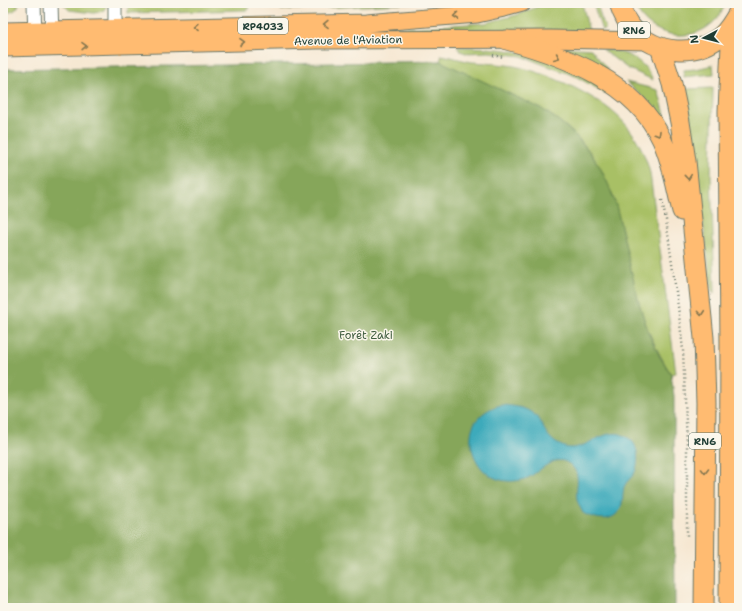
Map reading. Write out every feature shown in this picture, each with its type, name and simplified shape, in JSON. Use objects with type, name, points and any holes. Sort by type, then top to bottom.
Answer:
[{"type":"highway","name":"RN6","points":[[619,3],[624,17],[634,30],[653,44],[676,50],[692,49],[708,44],[721,35],[736,17]]},
{"type":"highway","name":"RN6","points":[[729,608],[730,344],[728,111],[736,17]]},
{"type":"highway","name":"RN6","points":[[653,44],[672,84],[680,122],[686,161],[698,274],[705,371],[704,608]]},
{"type":"highway","points":[[506,48],[552,54],[615,85],[634,100],[650,119],[662,140],[670,163],[698,274]]},
{"type":"main road","name":"Avenue de l'Aviation","points":[[3,48],[35,47],[52,38],[115,29],[366,23],[477,14],[522,3]]},
{"type":"main road","name":"Avenue de l'Aviation","points":[[3,31],[34,30],[52,38],[317,40],[506,48],[573,39],[653,44]]},
{"type":"street","points":[[34,3],[35,47]]},
{"type":"street","points":[[51,3],[52,38]]},
{"type":"street","points":[[115,3],[115,29]]},
{"type":"path","points":[[490,55],[506,48]]},
{"type":"path","points":[[661,198],[678,306],[684,358],[687,446],[687,544]]},
{"type":"green space","points":[[3,3],[19,3],[15,10],[3,13]]},
{"type":"green space","points":[[62,3],[108,3],[104,10],[94,13],[69,10]]},
{"type":"green space","points":[[122,3],[248,3],[248,10],[128,13],[128,6],[122,6]]},
{"type":"green space","points":[[280,3],[423,3],[281,10]]},
{"type":"green space","points":[[547,3],[582,3],[589,31],[377,31],[485,23],[517,15]]},
{"type":"green space","points":[[593,3],[597,3],[606,29],[602,31]]},
{"type":"green space","points":[[634,3],[726,3],[719,16],[709,26],[699,32],[688,35],[676,35],[666,33],[646,22]]},
{"type":"green space","points":[[457,47],[506,50],[530,55],[561,66],[607,89],[605,93],[575,76],[521,56],[489,52],[466,53],[460,51]]},
{"type":"green space","points":[[565,47],[591,49],[608,70],[563,49]]},
{"type":"green space","points":[[603,50],[619,52],[633,58],[645,67],[653,80],[627,68]]},
{"type":"green space","points":[[442,55],[472,62],[514,66],[551,77],[571,86],[599,102],[622,120],[631,131],[645,157],[650,173],[676,373],[671,374],[656,347],[644,319],[638,300],[615,203],[606,180],[595,159],[579,139],[552,116],[532,104],[440,61]]},
{"type":"green space","name":"Forêt Zaki","points":[[440,61],[542,109],[559,121],[575,135],[588,150],[600,167],[609,186],[616,205],[638,299],[648,332],[660,357],[671,374],[674,396],[675,608],[3,608],[3,69]]},
{"type":"green space","points":[[713,65],[714,74],[684,77],[684,70]]},
{"type":"green space","points":[[626,82],[658,90],[671,141],[647,102]]},
{"type":"green space","points":[[713,88],[711,176],[714,293],[712,291],[686,89]]},
{"type":"water","points":[[501,405],[519,407],[530,411],[539,419],[551,439],[560,445],[569,448],[578,447],[613,433],[622,434],[631,440],[636,447],[638,455],[637,464],[635,472],[624,487],[622,505],[616,515],[602,519],[583,513],[577,499],[577,475],[573,467],[568,463],[557,461],[551,463],[530,477],[517,481],[506,481],[495,478],[482,469],[474,455],[472,447],[471,439],[474,424],[476,420],[490,409]]}]
